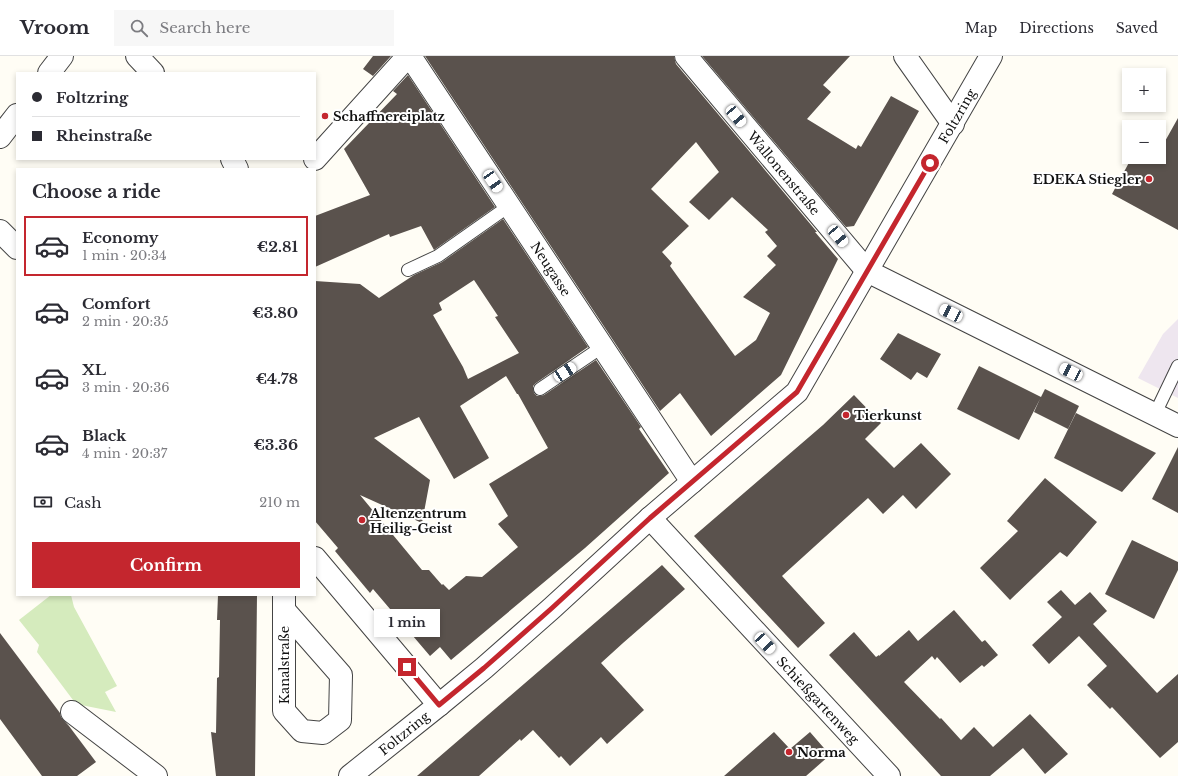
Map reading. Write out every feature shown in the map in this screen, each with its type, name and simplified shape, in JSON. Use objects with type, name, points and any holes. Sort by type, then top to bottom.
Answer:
[{"type":"street","points":[[50,72],[62,56]]},
{"type":"street","points":[[137,56],[152,72]]},
{"type":"street","points":[[316,158],[409,56]]},
{"type":"street","name":"Neugasse","points":[[409,56],[692,482]]},
{"type":"street","name":"Wallonenstraße","points":[[686,56],[867,271]]},
{"type":"street","points":[[905,56],[953,124]]},
{"type":"street","name":"Foltzring","points":[[350,776],[484,668],[650,518],[797,392],[991,56]]},
{"type":"street","points":[[0,137],[16,116]]},
{"type":"street","points":[[307,168],[314,160]]},
{"type":"street","points":[[0,231],[16,247]]},
{"type":"street","points":[[867,271],[1178,426]]},
{"type":"street","name":"Schießgartenweg","points":[[650,518],[889,776]]},
{"type":"street","points":[[316,559],[439,705]]},
{"type":"street","name":"Kanalstraße","points":[[284,603],[341,675],[340,720],[323,733],[302,731],[284,711],[284,603]]},
{"type":"street","points":[[72,712],[156,776]]},
{"type":"lane","points":[[408,270],[438,256],[509,206]]},
{"type":"lane","points":[[540,388],[602,347]]},
{"type":"lane","points":[[1155,414],[1178,366]]},
{"type":"shaded area","points":[[1178,319],[1178,398],[1138,378],[1163,334]]},
{"type":"green space","points":[[50,596],[71,596],[74,607],[117,686],[105,692],[116,712],[76,704],[37,652],[39,645],[19,620]]},
{"type":"building","points":[[373,56],[391,56],[373,76],[363,69]]},
{"type":"building","points":[[425,56],[674,56],[676,64],[838,259],[781,375],[711,436],[680,393],[660,411]],"holes":[[[696,142],[719,172],[689,202],[709,220],[732,197],[768,230],[765,232],[777,246],[767,256],[776,265],[743,297],[770,313],[756,340],[735,356],[670,266],[672,263],[662,252],[689,226],[651,189]]]},
{"type":"building","points":[[702,56],[850,56],[823,85],[831,92],[807,119],[856,149],[858,145],[861,147],[891,96],[919,111],[854,226],[846,227]]},
{"type":"building","points":[[408,75],[495,207],[434,250],[421,226],[390,237],[389,234],[316,267],[316,216],[370,195],[344,149],[397,94],[393,91]]},
{"type":"building","name":"EDEKA Stiegler","points":[[1178,118],[1178,230],[1112,194],[1128,164],[1166,164],[1166,139]]},
{"type":"building","points":[[503,219],[588,347],[536,383],[533,386],[534,393],[537,396],[544,395],[596,360],[641,427],[639,429],[669,473],[585,548],[451,660],[440,647],[430,656],[373,589],[370,593],[335,551],[338,548],[316,522],[316,281],[360,284],[379,298],[414,275],[442,262]],"holes":[[[474,280],[498,316],[495,317],[519,353],[468,379],[463,367],[433,315],[442,310],[439,303]],[[506,376],[548,448],[489,484],[508,516],[498,524],[518,547],[482,577],[466,576],[449,590],[443,584],[442,585],[429,570],[422,570],[360,495],[422,523],[430,480],[374,438],[419,417],[454,479],[489,458],[460,406]]]},
{"type":"building","points":[[898,333],[941,354],[927,378],[917,372],[911,380],[880,359]]},
{"type":"building","points":[[979,366],[1041,397],[1045,389],[1079,406],[1068,429],[1034,412],[1040,399],[1019,440],[957,409]]},
{"type":"building","points":[[854,395],[881,423],[865,439],[894,468],[921,443],[951,474],[916,509],[903,495],[883,514],[868,498],[782,576],[825,623],[798,648],[694,536],[823,425]]},
{"type":"building","points":[[1076,413],[1156,453],[1122,492],[1054,458]]},
{"type":"building","points":[[1178,447],[1178,513],[1152,499]]},
{"type":"building","points":[[1045,478],[1097,522],[1067,557],[1060,552],[1010,600],[980,568],[1018,531],[1007,521]]},
{"type":"building","points":[[1132,540],[1178,562],[1178,570],[1154,619],[1105,594]]},
{"type":"building","points":[[662,565],[685,589],[601,663],[644,710],[607,744],[601,737],[570,766],[561,756],[559,758],[533,730],[521,741],[520,739],[479,776],[417,776]]},
{"type":"building","points":[[1061,590],[1075,605],[1090,592],[1107,611],[1093,624],[1157,693],[1178,674],[1178,742],[1160,758],[1112,707],[1110,709],[1087,685],[1107,666],[1079,636],[1049,664],[1032,645],[1062,617],[1047,602]]},
{"type":"building","points":[[218,596],[257,596],[255,776],[216,776],[211,732],[216,733],[220,620],[217,620]]},
{"type":"building","points":[[954,610],[982,642],[985,640],[998,655],[984,667],[982,665],[960,683],[937,657],[935,660],[932,656],[904,682],[961,740],[974,727],[993,747],[1030,714],[1068,754],[1045,774],[1023,748],[990,776],[941,776],[829,655],[854,632],[876,657],[879,656],[909,630],[918,641]]},
{"type":"building","points":[[0,633],[60,713],[61,717],[96,762],[77,776],[42,776],[0,719]]},
{"type":"building","name":"Norma","points":[[774,732],[790,749],[810,732],[830,755],[806,776],[724,776]]},
{"type":"place","name":"Schaffnereiplatz","points":[[325,116]]},
{"type":"place","name":"EDEKA Stiegler","points":[[1149,179]]},
{"type":"place","name":"Tierkunst","points":[[846,415]]},
{"type":"place","name":"Altenzentrum Heilig-Geist","points":[[362,520]]},
{"type":"place","name":"Norma","points":[[789,752]]},
{"type":"route","points":[[407,667],[439,705],[484,668],[552,608],[650,518],[797,392],[930,163]]}]
